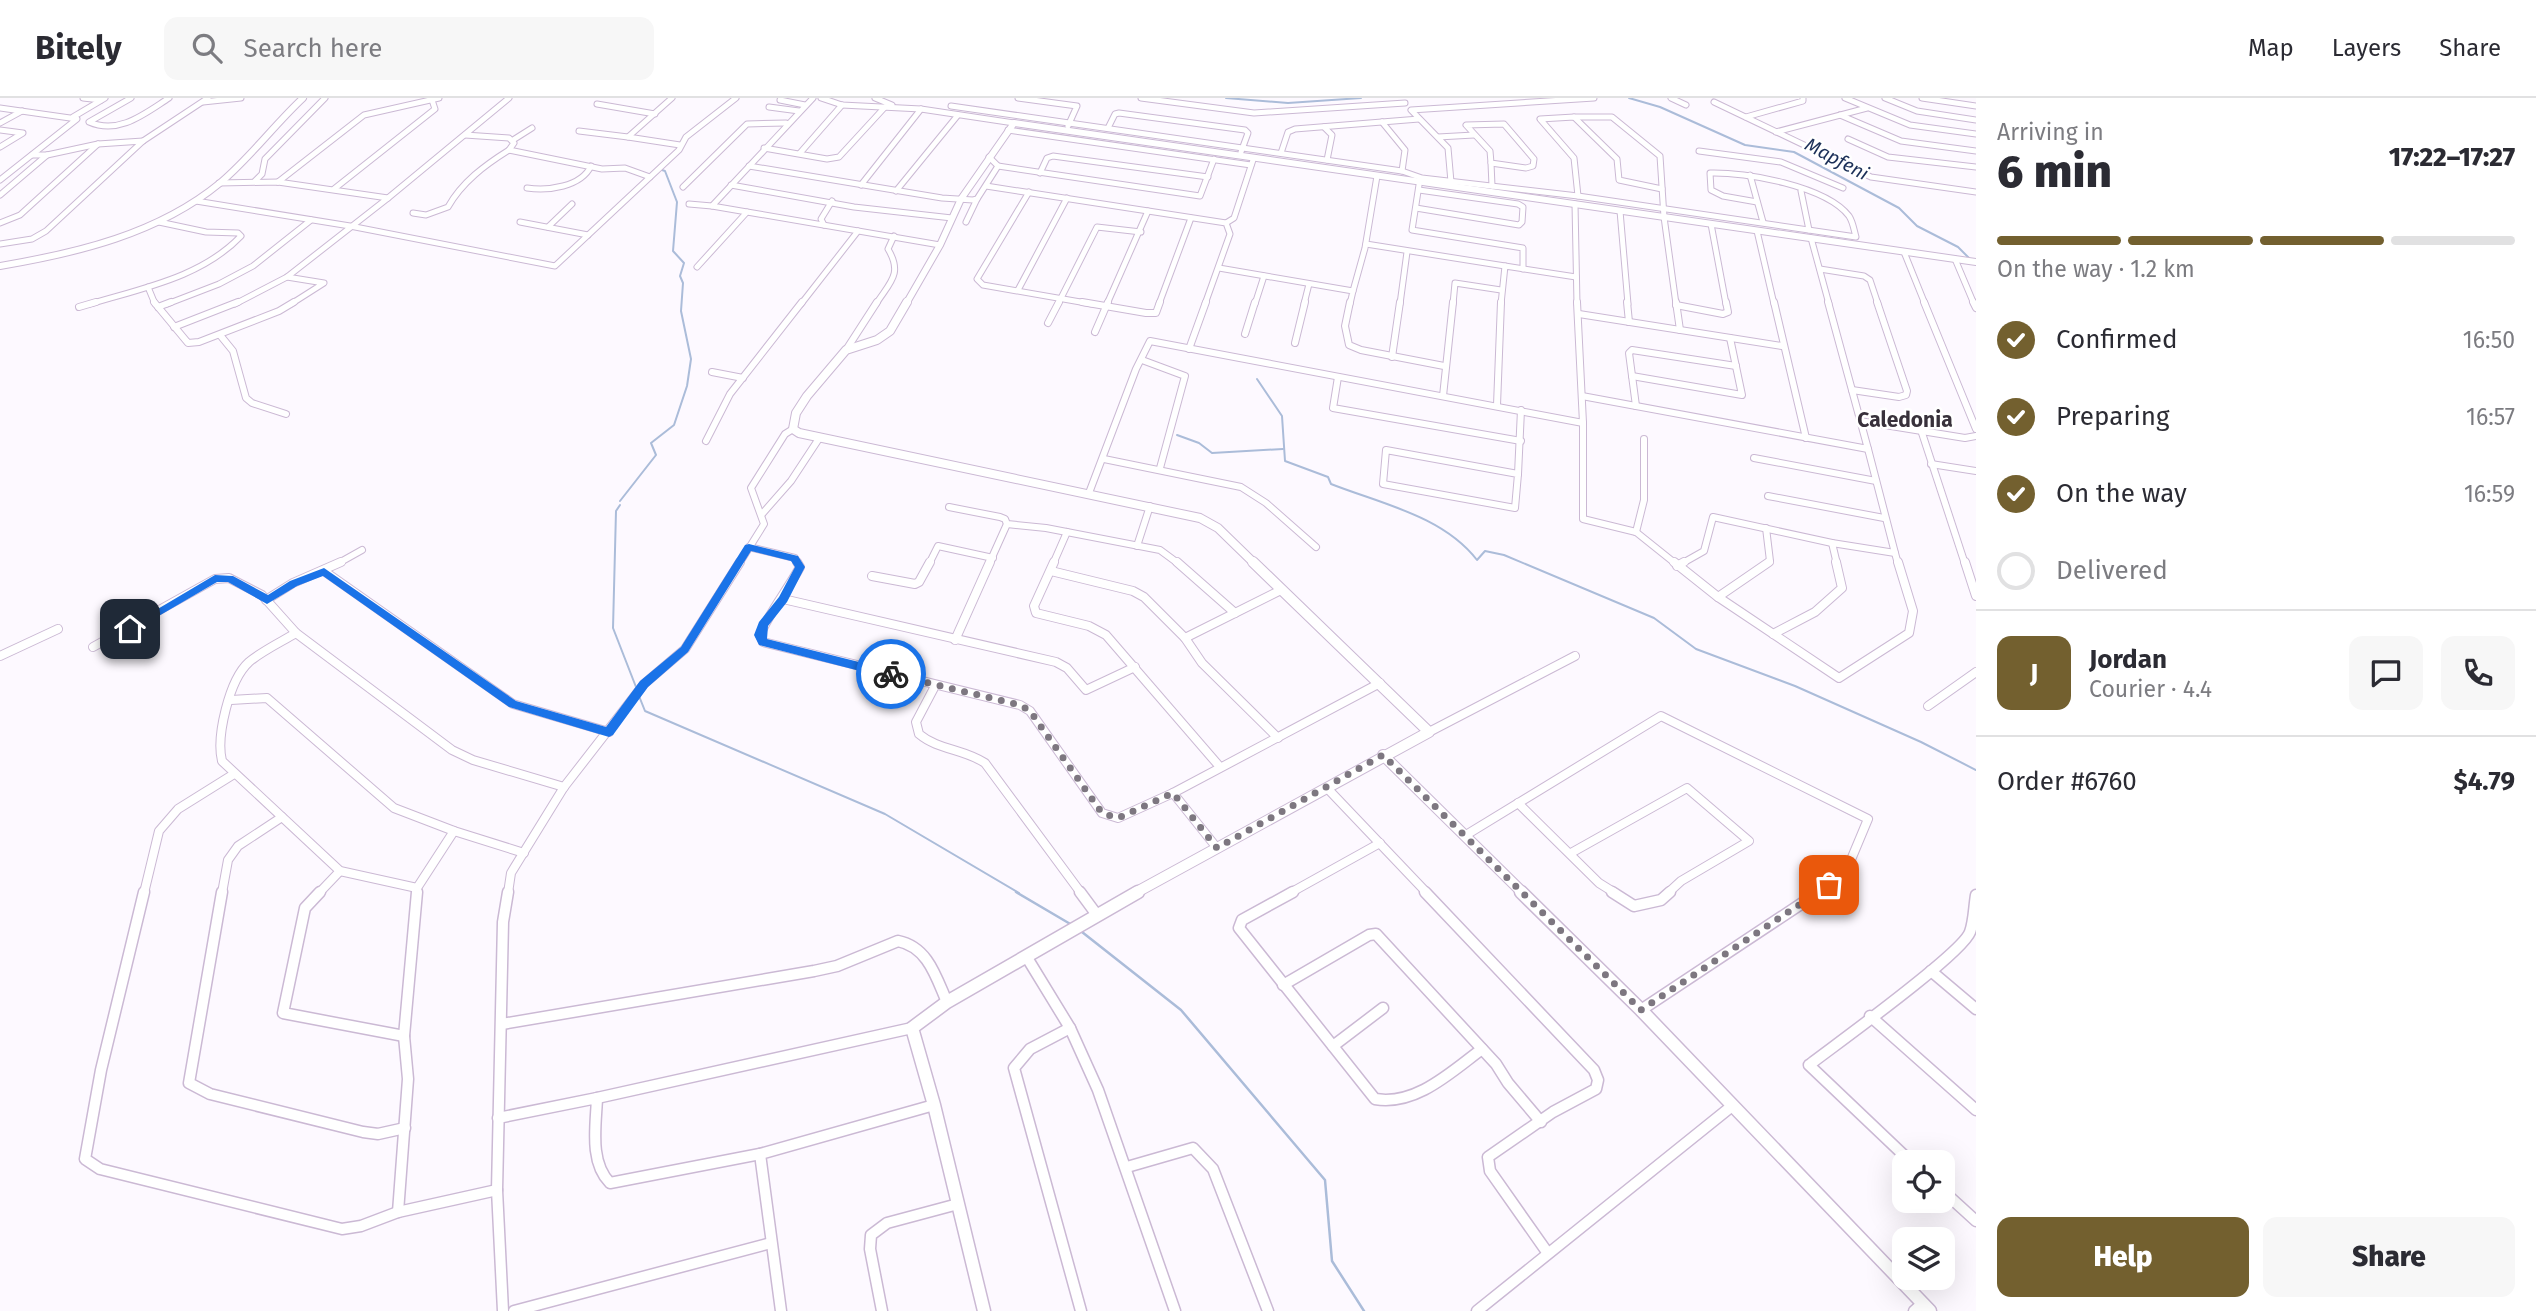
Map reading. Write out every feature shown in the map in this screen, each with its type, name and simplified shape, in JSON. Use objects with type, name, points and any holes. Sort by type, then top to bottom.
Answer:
[{"type":"street","points":[[83,98],[103,99]]},
{"type":"street","points":[[131,98],[89,122],[103,127],[124,125],[169,98]]},
{"type":"street","points":[[0,244],[32,239],[46,232],[143,141],[208,98]]},
{"type":"street","points":[[201,102],[241,98]]},
{"type":"street","points":[[0,266],[87,247],[159,222],[196,201],[219,183],[303,98]]},
{"type":"street","points":[[255,181],[262,174],[265,159],[325,98]]},
{"type":"street","points":[[278,182],[364,115],[439,98]]},
{"type":"street","points":[[174,327],[230,306],[286,277],[469,133],[509,98]]},
{"type":"street","points":[[628,137],[673,98]]},
{"type":"street","points":[[196,201],[350,226],[555,266],[679,150],[686,136],[736,98]]},
{"type":"street","points":[[712,206],[786,123],[813,98]]},
{"type":"street","points":[[821,98],[842,105],[910,108],[958,115],[1011,127],[1214,159],[1377,176],[1972,262]]},
{"type":"street","points":[[875,98],[897,107]]},
{"type":"street","points":[[910,108],[915,98]]},
{"type":"street","points":[[944,113],[956,98]]},
{"type":"street","points":[[1018,98],[1077,106],[1064,130]]},
{"type":"street","points":[[1141,98],[1254,113],[1405,103]]},
{"type":"street","points":[[1451,182],[1448,148],[1411,110],[1594,98]]},
{"type":"street","points":[[1671,98],[1686,105]]},
{"type":"street","points":[[1727,98],[1714,102],[1871,177],[1976,192]]},
{"type":"street","points":[[1746,117],[1803,101],[1803,98]]},
{"type":"street","points":[[1845,98],[1910,125],[1976,134]]},
{"type":"street","points":[[1885,98],[1917,111],[1976,120]]},
{"type":"street","points":[[1922,98],[1976,106]]},
{"type":"street","points":[[0,108],[73,117],[103,99]]},
{"type":"street","points":[[334,189],[435,109],[432,100]]},
{"type":"street","points":[[780,100],[805,105]]},
{"type":"street","points":[[597,104],[655,114]]},
{"type":"street","points":[[800,153],[842,105]]},
{"type":"street","points":[[951,106],[1402,171],[1413,176],[1451,182],[1578,196],[1856,237],[1849,216],[1832,203],[1750,176],[1710,173],[1711,190],[1723,196],[1757,202]]},
{"type":"street","points":[[769,107],[799,111]]},
{"type":"street","points":[[764,148],[827,159],[839,158],[885,107]]},
{"type":"street","points":[[1776,132],[1867,108]]},
{"type":"street","points":[[861,185],[921,110]]},
{"type":"street","points":[[0,123],[22,111]]},
{"type":"street","points":[[1108,128],[1115,114],[1119,113],[1245,130],[1248,133],[1240,156]]},
{"type":"street","points":[[896,191],[958,115]]},
{"type":"street","points":[[1840,115],[1901,141],[1976,151]]},
{"type":"street","points":[[0,180],[77,119],[73,117]]},
{"type":"street","points":[[1574,117],[1617,159],[1619,180],[1662,189]]},
{"type":"street","points":[[1578,196],[1574,158],[1539,121],[1612,117],[1656,152],[1661,161],[1664,217],[1680,330]]},
{"type":"street","points":[[1282,153],[1291,130],[1419,120]]},
{"type":"street","points":[[1382,122],[1405,150],[1402,171]]},
{"type":"street","points":[[683,187],[747,124],[786,123]]},
{"type":"street","points":[[1490,163],[1526,168],[1533,166],[1534,159],[1504,124],[1466,125],[1490,151],[1490,163],[1492,186]]},
{"type":"street","points":[[639,139],[640,126]]},
{"type":"street","points":[[1011,127],[1064,130],[1240,156],[1253,162]]},
{"type":"street","points":[[846,350],[877,340],[890,331],[940,245],[961,200],[1011,127]]},
{"type":"street","points":[[1324,127],[1332,135],[1327,160]]},
{"type":"street","points":[[469,133],[513,140],[532,128]]},
{"type":"street","points":[[0,130],[23,133],[0,148]]},
{"type":"street","points":[[579,131],[680,145]]},
{"type":"street","points":[[1438,137],[1474,135]]},
{"type":"street","points":[[1848,138],[1888,157],[1976,167]]},
{"type":"street","points":[[413,213],[426,215],[448,207],[457,191],[487,164],[509,150],[513,140]]},
{"type":"street","points":[[31,155],[47,155],[98,144],[143,141]]},
{"type":"street","points":[[0,223],[20,215],[98,144]]},
{"type":"street","points":[[509,150],[591,166],[625,168],[650,177]]},
{"type":"street","points":[[1699,151],[1781,162],[1843,188]]},
{"type":"street","points":[[0,195],[47,155]]},
{"type":"street","points":[[1040,173],[1047,158],[1053,156],[1208,177]]},
{"type":"street","points":[[989,157],[998,166],[1200,196],[1214,159]]},
{"type":"street","points":[[986,186],[1226,223],[1234,218],[1253,162]]},
{"type":"street","points":[[527,188],[555,190],[578,180],[591,166]]},
{"type":"street","points":[[749,166],[896,191],[961,200],[977,199]]},
{"type":"street","points":[[966,222],[998,166]]},
{"type":"street","points":[[1377,176],[1366,244],[1345,326],[1349,345],[1392,357],[1444,366]]},
{"type":"street","points":[[1750,176],[1763,222]]},
{"type":"street","points":[[219,183],[278,182],[388,198]]},
{"type":"street","points":[[1420,182],[1412,230],[1522,248],[1523,269]]},
{"type":"street","points":[[730,185],[926,217],[952,218]]},
{"type":"street","points":[[1416,208],[1519,225],[1522,222],[1523,207],[1518,204],[1419,190]]},
{"type":"street","points":[[1801,191],[1809,230]]},
{"type":"street","points":[[1029,192],[977,279],[983,285],[1146,313],[1158,312],[1191,218]]},
{"type":"street","points":[[1018,290],[1068,198]]},
{"type":"street","points":[[824,225],[821,219],[832,201]]},
{"type":"street","points":[[548,227],[572,204]]},
{"type":"street","points":[[689,204],[940,245]]},
{"type":"street","points":[[1575,204],[1578,357],[1583,423],[1583,519],[1636,532],[1718,597],[1839,678],[1909,633],[1913,611],[1884,518],[1811,239]]},
{"type":"street","points":[[1095,332],[1148,211]]},
{"type":"street","points":[[1620,211],[1629,321]]},
{"type":"street","points":[[697,267],[747,212]]},
{"type":"street","points":[[158,307],[219,284],[253,266],[311,220]]},
{"type":"street","points":[[79,307],[148,287],[216,258],[241,236],[238,233],[206,232],[159,222]]},
{"type":"street","points":[[520,222],[588,235]]},
{"type":"street","points":[[1189,349],[1230,234],[1226,223]]},
{"type":"street","points":[[1676,305],[1727,314],[1712,224]]},
{"type":"street","points":[[1048,323],[1097,227],[1141,232]]},
{"type":"street","points":[[706,441],[723,404],[858,231]]},
{"type":"street","points":[[1757,231],[1806,438]]},
{"type":"street","points":[[503,1311],[497,1190],[498,1118],[503,922],[511,873],[564,787],[644,684],[685,649],[764,524],[751,488],[785,434],[793,429],[796,413],[807,396],[846,350],[896,272],[896,263],[888,249],[894,236]]},
{"type":"street","points":[[1366,244],[1576,277]]},
{"type":"street","points":[[1392,357],[1408,252]]},
{"type":"street","points":[[1903,252],[1976,429]]},
{"type":"street","points":[[1955,259],[1976,308]]},
{"type":"street","points":[[1497,405],[1505,266]]},
{"type":"street","points":[[1219,268],[1353,291]]},
{"type":"street","points":[[1819,269],[1864,276],[1870,280],[1907,391],[1906,395],[1899,397],[1852,390]]},
{"type":"street","points":[[1245,334],[1264,276]]},
{"type":"street","points":[[148,287],[158,307],[188,343],[220,335],[279,311],[324,284],[286,277]]},
{"type":"street","points":[[1443,396],[1444,366],[1455,283],[1502,290]]},
{"type":"street","points":[[1295,343],[1309,284]]},
{"type":"street","points":[[1579,314],[1783,346]]},
{"type":"street","points":[[220,335],[233,351],[246,398],[252,403],[286,414]]},
{"type":"street","points":[[1632,376],[1742,394],[1730,338]]},
{"type":"street","points":[[1089,493],[1136,369],[1150,341],[1583,423]]},
{"type":"street","points":[[1636,406],[1629,354],[1632,350],[1736,366]]},
{"type":"street","points":[[1142,360],[1185,376],[1160,468]]},
{"type":"street","points":[[712,372],[743,378]]},
{"type":"street","points":[[1338,377],[1333,408],[1521,441]]},
{"type":"street","points":[[1582,396],[1868,449]]},
{"type":"street","points":[[1519,474],[1386,450],[1383,484],[1515,508],[1519,474],[1521,410]]},
{"type":"street","points":[[1860,421],[1965,438],[1976,436]]},
{"type":"street","points":[[793,429],[799,433],[1200,518],[1218,528],[1429,732]]},
{"type":"street","points":[[1921,430],[1976,596]]},
{"type":"street","points":[[762,514],[791,481],[820,437]]},
{"type":"street","points":[[1636,532],[1644,500],[1644,439]]},
{"type":"street","points":[[1754,458],[1876,481]]},
{"type":"street","points":[[1104,459],[1160,468],[1249,491],[1316,547]]},
{"type":"street","points":[[1931,464],[1976,471]]},
{"type":"street","points":[[1768,496],[1884,518]]},
{"type":"street","points":[[1137,546],[1150,506]]},
{"type":"street","points":[[949,507],[1000,517],[1005,519],[1007,524],[955,640]]},
{"type":"street","points":[[1677,566],[1704,551],[1713,517],[1832,543],[1895,553]]},
{"type":"street","points":[[1007,524],[1067,532],[1167,553],[1235,612]]},
{"type":"street","points":[[1718,597],[1770,561],[1766,528]]},
{"type":"street","points":[[1067,532],[1034,606],[1036,613],[1096,628],[1106,635],[1220,767]]},
{"type":"street","points":[[1773,634],[1815,612],[1842,588],[1832,543]]},
{"type":"street","points":[[872,576],[915,584],[919,582],[938,546],[993,558]]},
{"type":"street","points":[[749,547],[794,558],[800,567],[783,600],[763,625],[760,635],[763,642],[1020,705],[1030,711],[1102,813],[1110,817],[1118,818],[1173,793],[1381,683]]},
{"type":"street","points":[[267,600],[293,583],[324,571],[362,550]]},
{"type":"street","points":[[324,571],[513,704],[609,732]]},
{"type":"street","points":[[1051,571],[1133,591],[1144,597],[1185,638],[1202,663],[1278,738]]},
{"type":"street","points":[[93,647],[215,579],[229,578],[262,595],[296,633],[452,750],[473,760],[564,787]]},
{"type":"street","points":[[1185,638],[1281,590]]},
{"type":"street","points":[[783,600],[1061,664],[1086,690],[1135,667]]},
{"type":"street","points":[[0,656],[58,629]]},
{"type":"street","points":[[296,633],[248,663],[242,670],[221,728],[219,749],[222,761],[340,871],[417,888]]},
{"type":"street","points":[[498,1118],[912,1028],[947,1002],[1065,932],[1383,755],[1575,656]]},
{"type":"street","points":[[1928,706],[1976,672]]},
{"type":"street","points":[[935,686],[916,722],[919,734],[935,746],[968,752],[985,763],[1097,915]]},
{"type":"street","points":[[231,700],[267,698],[394,808],[454,831],[524,853]]},
{"type":"street","points":[[1466,835],[1661,716],[1868,819],[1845,874],[1641,1010]]},
{"type":"street","points":[[1383,755],[1641,1010],[1814,1187],[1922,1308]]},
{"type":"street","points":[[234,774],[177,809],[159,831],[101,1070],[85,1159],[100,1169],[331,1227],[361,1226],[398,1212],[497,1190]]},
{"type":"street","points":[[1327,788],[1594,1070],[1598,1080],[1595,1088],[1553,1112],[1488,1157],[1487,1164],[1547,1252]]},
{"type":"street","points":[[1518,803],[1599,883],[1634,906],[1661,901],[1681,881],[1749,841],[1687,788],[1571,853]]},
{"type":"street","points":[[1173,793],[1217,848]]},
{"type":"street","points":[[282,817],[243,842],[228,860],[189,1083],[210,1094],[363,1132],[378,1134],[405,1128]]},
{"type":"street","points":[[398,1212],[408,1079],[404,1036],[417,888],[454,831]]},
{"type":"street","points":[[1380,843],[1240,923],[1241,933],[1376,1099],[1387,1104],[1401,1101],[1482,1049]]},
{"type":"street","points":[[340,871],[305,908],[283,1013],[404,1036]]},
{"type":"street","points":[[1898,1150],[1809,1065],[1931,971],[1964,942],[1970,933],[1976,895]]},
{"type":"street","points":[[1283,985],[1369,935],[1376,934],[1482,1049],[1541,1122]]},
{"type":"street","points":[[502,1024],[814,971],[837,966],[898,941],[908,941],[925,955],[947,1002]]},
{"type":"street","points":[[1026,956],[1070,1028],[1098,1090],[1175,1311]]},
{"type":"street","points":[[1931,971],[1976,1009]]},
{"type":"street","points":[[1333,1046],[1383,1008]]},
{"type":"street","points":[[1870,1016],[1976,1110]]},
{"type":"street","points":[[912,1028],[934,1105],[984,1311]]},
{"type":"street","points":[[1070,1028],[1026,1052],[1018,1059],[1014,1068],[1081,1311]]},
{"type":"street","points":[[597,1098],[597,1163],[602,1178],[610,1183],[760,1154],[934,1105]]},
{"type":"street","points":[[1477,1311],[1547,1252],[1732,1106]]},
{"type":"street","points":[[1127,1167],[1194,1148],[1205,1157],[1213,1169],[1268,1311]]},
{"type":"street","points":[[760,1154],[781,1311]]},
{"type":"street","points":[[1955,1202],[1976,1221]]},
{"type":"street","points":[[881,1311],[870,1249],[871,1235],[887,1223],[958,1204]]},
{"type":"street","points":[[514,1311],[771,1243]]},
{"type":"waterway","points":[[1226,98],[1288,103],[1361,98]]},
{"type":"waterway","name":"Mapfeni","points":[[1629,98],[1660,107],[1745,145],[1794,152],[1899,208],[1917,226],[1958,247],[1969,258]]},
{"type":"waterway","points":[[620,501],[656,455],[651,443],[674,425],[687,386],[691,359],[681,311],[683,283],[680,276],[684,263],[673,251],[677,202],[665,171],[662,170]]},
{"type":"waterway","points":[[1257,379],[1282,416],[1285,461],[1328,477],[1331,484],[1391,505],[1429,522],[1447,532],[1477,560],[1485,551],[1504,555],[1654,618],[1696,649],[1795,686],[1921,742],[1976,770]]},
{"type":"waterway","points":[[1177,435],[1199,443],[1212,453],[1283,449]]},
{"type":"waterway","points":[[620,505],[616,511],[613,628],[636,687]]},
{"type":"waterway","points":[[639,696],[645,711],[885,814],[1019,893]]},
{"type":"waterway","points":[[1016,892],[1072,925]]},
{"type":"waterway","points":[[1082,932],[1181,1010],[1325,1180],[1332,1261],[1364,1311]]},
{"type":"way so far","points":[[891,674],[1020,705],[1030,711],[1102,813],[1118,818],[1173,793],[1217,848],[1383,755],[1641,1010],[1720,960],[1829,885]]},
{"type":"district","name":"Caledonia","points":[[1905,420]]},
{"type":"route","points":[[130,629],[215,579],[229,578],[267,600],[293,583],[324,571],[513,704],[609,732],[644,684],[685,649],[749,547],[794,558],[800,567],[783,600],[763,625],[760,635],[763,642],[891,674]]}]
